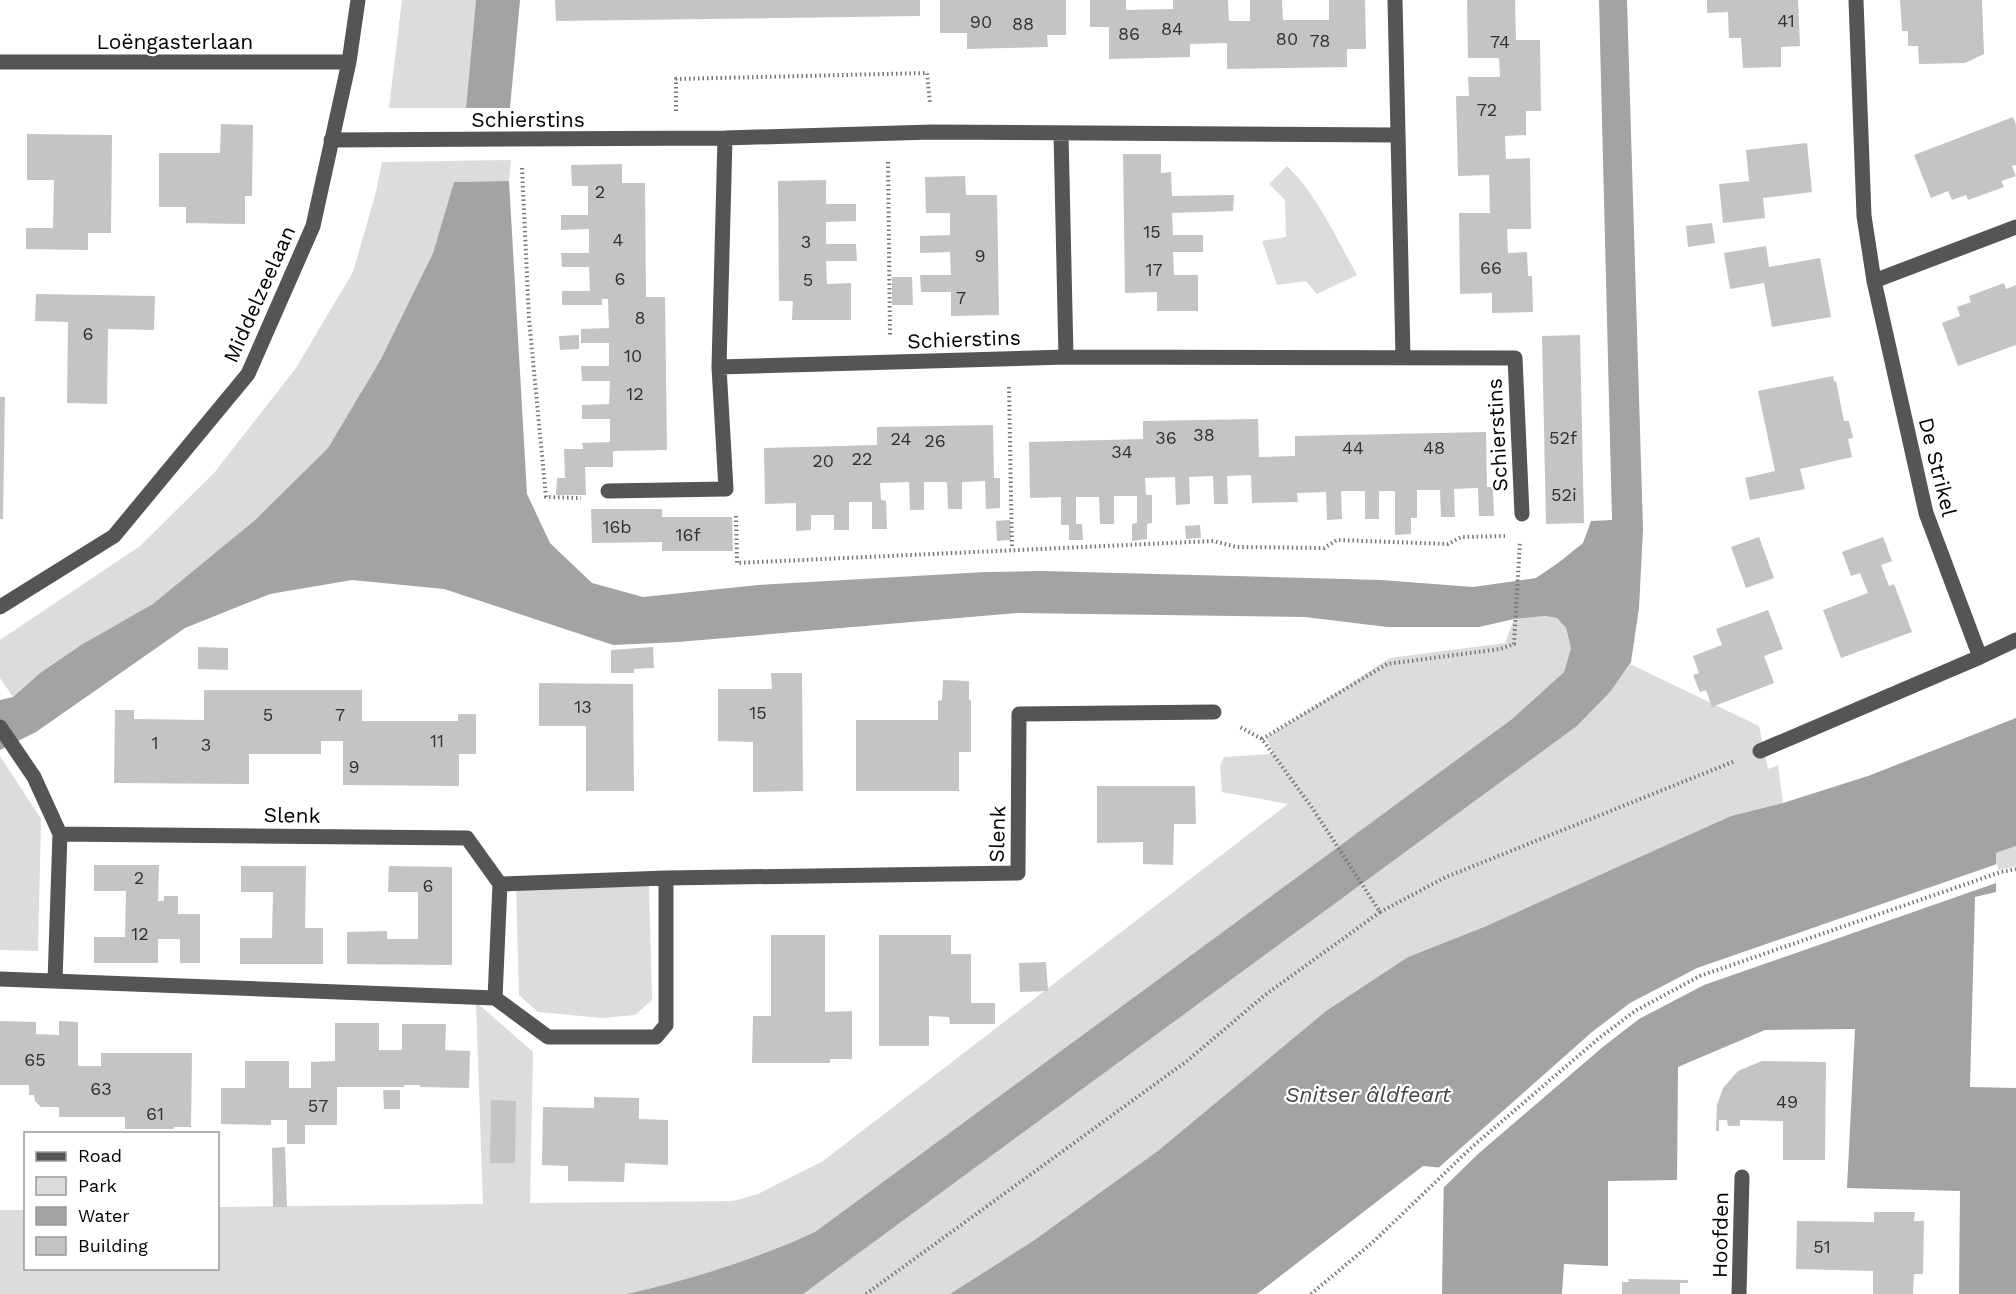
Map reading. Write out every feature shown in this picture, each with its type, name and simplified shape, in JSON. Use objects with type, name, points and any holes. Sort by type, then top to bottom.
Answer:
[{"type":"street","name":"Middelzeelaan","points":[[0,607],[114,536],[248,374],[313,226],[349,62],[358,0]]},
{"type":"street","points":[[1395,0],[1403,357]]},
{"type":"street","name":"De Strikel","points":[[1856,0],[1864,216],[1874,281],[1926,513],[1980,657]]},
{"type":"street","name":"Loëngasterlaan","points":[[0,62],[349,62]]},
{"type":"street","name":"Schierstins","points":[[331,140],[676,139],[932,132],[1397,135]]},
{"type":"street","points":[[1061,133],[1066,357]]},
{"type":"street","points":[[608,491],[726,489],[719,367],[725,138]]},
{"type":"street","points":[[1874,281],[2016,227]]},
{"type":"street","name":"Schierstins","points":[[719,367],[1066,357],[1515,358],[1522,514]]},
{"type":"street","points":[[1760,751],[2016,640]]},
{"type":"street","name":"Slenk","points":[[60,834],[467,838],[500,884],[666,878],[1018,873],[1019,714],[1214,712]]},
{"type":"street","points":[[0,727],[34,777],[60,834],[55,981]]},
{"type":"street","points":[[0,979],[495,998],[548,1037],[656,1037],[666,1025],[666,878]]},
{"type":"street","points":[[495,998],[500,884]]},
{"type":"street","name":"Hoofden","points":[[1739,1294],[1742,1177]]},
{"type":"path","points":[[676,139],[676,79],[927,73],[932,132]]},
{"type":"path","points":[[887,135],[890,362]]},
{"type":"path","points":[[520,141],[529,319],[546,497],[596,498],[608,491]]},
{"type":"path","points":[[1008,359],[1012,549]]},
{"type":"path","points":[[726,489],[735,497],[737,563],[1214,541],[1237,547],[1324,548],[1337,540],[1448,543],[1461,537],[1508,536]]},
{"type":"path","points":[[1262,739],[1387,664],[1500,649],[1514,644],[1519,567]]},
{"type":"path","points":[[1214,712],[1262,739],[1328,832],[1380,912]]},
{"type":"path","points":[[867,1294],[1187,1061],[1265,995],[1380,912],[1446,877],[1760,751]]},
{"type":"path","points":[[1311,1294],[1373,1242],[1472,1148],[1598,1039],[1635,1011],[1700,976],[2001,872],[2016,869]]},
{"type":"green space","points":[[402,0],[476,0],[466,108],[389,108]]},
{"type":"green space","points":[[511,160],[509,181],[454,182],[433,253],[381,359],[328,448],[254,521],[153,605],[81,645],[40,673],[13,697],[0,678],[0,640],[140,546],[214,473],[296,368],[353,272],[376,192],[382,162]]},
{"type":"green space","points":[[1287,166],[1317,204],[1357,275],[1317,294],[1306,281],[1277,285],[1262,241],[1286,237],[1285,200],[1269,184]]},
{"type":"green space","points":[[1545,616],[1557,618],[1566,628],[1571,648],[1564,672],[1512,719],[815,1232],[722,1268],[627,1294],[0,1294],[0,1210],[24,1210],[24,1270],[219,1270],[219,1207],[483,1204],[476,1002],[533,1052],[530,1203],[733,1201],[758,1194],[823,1161],[1288,804],[1222,792],[1220,766],[1224,757],[1274,754],[1266,738],[1390,658],[1505,643],[1514,619]]},
{"type":"green space","points":[[1630,664],[1759,726],[1768,769],[1778,765],[1783,803],[1731,816],[1484,927],[1408,957],[1326,1011],[1159,1150],[1033,1241],[950,1294],[803,1294],[1577,726],[1611,691]]},
{"type":"green space","points":[[0,756],[41,819],[38,951],[0,950]]},
{"type":"green space","points":[[2016,846],[2016,866],[1999,870],[1996,864],[1996,853]]},
{"type":"green space","points":[[649,885],[652,1000],[635,1015],[603,1018],[538,1012],[519,995],[516,886]]},
{"type":"water","points":[[476,0],[520,0],[510,108],[466,108]]},
{"type":"water","points":[[1599,0],[1627,0],[1643,529],[1639,608],[1631,662],[1611,691],[1577,726],[803,1294],[627,1294],[722,1268],[815,1232],[1512,719],[1564,672],[1571,648],[1566,628],[1557,618],[1545,616],[1514,619],[1479,627],[1387,627],[1305,617],[1017,613],[678,642],[613,645],[444,589],[352,580],[270,594],[185,628],[36,732],[0,750],[0,700],[13,697],[40,673],[81,645],[153,604],[254,521],[328,448],[381,359],[433,253],[454,182],[509,181],[527,494],[550,543],[592,583],[643,597],[758,585],[985,572],[1042,571],[1381,580],[1473,587],[1536,578],[1583,543],[1591,521],[1612,520]]},
{"type":"water","name":"Snitser âldfeart","points":[[2016,718],[2016,846],[1996,853],[1996,892],[1975,897],[1970,1087],[2016,1088],[2016,1294],[1959,1294],[1960,1191],[1847,1188],[1855,1029],[1765,1030],[1678,1067],[1677,1180],[1608,1181],[1608,1266],[1564,1264],[1562,1294],[1442,1294],[1444,1168],[1423,1166],[1257,1294],[950,1294],[1033,1241],[1159,1150],[1326,1011],[1408,957],[1484,927],[1731,816],[1783,803],[1868,776]]},
{"type":"pier","points":[[1997,864],[1999,882],[1704,985],[1639,1019],[1478,1154],[1441,1190],[1441,1170],[1436,1170],[1592,1032],[1630,1003],[1697,968]]},
{"type":"building","points":[[555,0],[920,0],[920,16],[556,21]]},
{"type":"building","points":[[940,0],[1066,0],[1066,35],[1047,35],[1048,47],[967,49],[967,33],[940,33]]},
{"type":"building","points":[[1090,0],[1126,0],[1126,10],[1173,9],[1173,0],[1228,0],[1229,21],[1250,21],[1250,0],[1282,0],[1283,20],[1329,20],[1329,0],[1365,0],[1366,49],[1347,49],[1347,67],[1227,69],[1227,43],[1190,44],[1190,57],[1109,59],[1109,27],[1090,27]]},
{"type":"building","points":[[1467,0],[1515,0],[1516,40],[1540,40],[1541,111],[1526,111],[1526,135],[1505,136],[1506,159],[1530,158],[1531,229],[1507,229],[1508,253],[1527,252],[1528,276],[1532,276],[1533,312],[1492,313],[1492,293],[1460,294],[1459,213],[1490,213],[1489,175],[1458,176],[1456,96],[1469,96],[1468,77],[1500,77],[1499,58],[1468,58]]},
{"type":"building","points":[[1707,0],[1798,0],[1800,46],[1781,47],[1781,67],[1743,68],[1741,38],[1729,38],[1728,12],[1707,13]]},
{"type":"building","points":[[1900,0],[1982,0],[1984,54],[1965,63],[1919,64],[1918,46],[1908,46],[1908,31],[1902,31]]},
{"type":"building","points":[[2013,117],[2016,125],[2016,165],[2012,166],[2016,176],[2001,181],[2004,187],[1968,200],[1966,195],[1952,200],[1948,191],[1931,198],[1914,155]]},
{"type":"building","points":[[221,124],[253,125],[252,196],[245,196],[245,224],[186,223],[186,207],[159,207],[159,153],[220,153]]},
{"type":"building","points":[[27,134],[112,135],[111,233],[88,233],[88,250],[26,249],[26,228],[53,228],[54,180],[27,180]]},
{"type":"building","points":[[1807,143],[1812,192],[1763,198],[1765,218],[1723,223],[1719,184],[1749,181],[1746,150]]},
{"type":"building","points":[[1123,154],[1161,154],[1161,173],[1171,172],[1172,196],[1234,195],[1233,211],[1172,213],[1173,235],[1203,235],[1203,252],[1173,252],[1174,275],[1198,275],[1198,311],[1157,311],[1157,292],[1125,293]]},
{"type":"building","points":[[622,164],[622,183],[645,183],[646,297],[665,297],[667,450],[613,451],[613,467],[585,467],[586,495],[556,495],[557,478],[565,478],[564,449],[583,449],[582,443],[610,442],[610,419],[582,419],[582,405],[609,404],[610,381],[582,381],[581,366],[609,366],[609,343],[581,343],[581,329],[609,328],[608,299],[602,299],[602,305],[562,305],[562,291],[590,291],[589,267],[562,267],[561,253],[589,253],[589,229],[561,230],[561,215],[588,215],[588,186],[572,186],[571,165]]},
{"type":"building","points":[[965,176],[966,195],[997,195],[999,315],[951,316],[951,292],[921,292],[920,275],[951,275],[950,252],[920,253],[920,236],[950,235],[950,213],[926,213],[925,177]]},
{"type":"building","points":[[826,180],[826,204],[856,204],[856,221],[826,222],[826,244],[856,244],[857,261],[826,261],[827,284],[851,283],[851,320],[792,320],[793,301],[779,301],[778,181]]},
{"type":"building","points":[[1712,223],[1715,243],[1688,247],[1686,226]]},
{"type":"building","points":[[1766,246],[1769,267],[1820,258],[1831,317],[1772,327],[1764,283],[1730,289],[1724,253]]},
{"type":"building","points":[[892,277],[912,277],[913,305],[892,305]]},
{"type":"building","points":[[2004,283],[2006,289],[2016,285],[2016,345],[1958,366],[1942,323],[1960,316],[1957,307],[1971,302],[1969,296]]},
{"type":"building","points":[[36,294],[155,296],[154,330],[108,329],[107,404],[67,403],[68,322],[35,321]]},
{"type":"building","points":[[579,335],[579,349],[560,350],[559,336]]},
{"type":"building","points":[[1580,335],[1584,523],[1546,524],[1542,336]]},
{"type":"building","points":[[1833,376],[1844,421],[1849,421],[1853,438],[1848,439],[1852,457],[1800,469],[1805,489],[1750,500],[1745,478],[1775,471],[1758,391]]},
{"type":"building","points":[[0,397],[5,397],[3,519],[0,519]]},
{"type":"building","points":[[1258,419],[1259,457],[1295,456],[1295,436],[1486,432],[1487,487],[1493,487],[1494,516],[1479,516],[1478,488],[1454,489],[1455,517],[1441,517],[1440,490],[1417,490],[1417,518],[1411,518],[1411,534],[1395,535],[1395,491],[1379,491],[1379,519],[1365,519],[1365,491],[1341,491],[1342,519],[1327,520],[1326,492],[1297,493],[1298,502],[1252,503],[1251,475],[1227,476],[1228,504],[1214,504],[1213,476],[1189,477],[1190,504],[1176,505],[1175,477],[1145,478],[1146,495],[1152,495],[1152,523],[1147,524],[1147,539],[1132,541],[1132,524],[1137,523],[1137,496],[1114,496],[1114,524],[1100,524],[1099,497],[1076,497],[1076,524],[1082,524],[1083,540],[1069,540],[1069,525],[1061,525],[1061,497],[1030,498],[1029,442],[1143,439],[1143,421]]},
{"type":"building","points":[[993,425],[994,478],[1000,478],[1000,508],[986,509],[985,481],[962,482],[962,509],[948,509],[947,482],[924,482],[924,510],[910,510],[909,482],[880,483],[881,500],[886,501],[887,529],[872,529],[872,502],[849,502],[849,530],[834,530],[834,515],[811,515],[811,530],[796,531],[796,503],[765,504],[764,448],[877,445],[877,427]]},
{"type":"building","points":[[591,509],[662,509],[662,517],[732,517],[733,551],[662,551],[662,542],[592,543]]},
{"type":"building","points":[[1010,520],[1011,540],[997,541],[996,521]]},
{"type":"building","points":[[1200,525],[1201,538],[1186,539],[1185,526]]},
{"type":"building","points":[[1759,537],[1774,578],[1746,588],[1731,547]]},
{"type":"building","points":[[1883,537],[1892,561],[1881,565],[1889,586],[1894,584],[1912,632],[1841,658],[1823,610],[1868,593],[1860,573],[1851,576],[1842,552]]},
{"type":"building","points":[[1768,610],[1783,649],[1764,656],[1774,683],[1712,707],[1706,690],[1700,692],[1693,675],[1699,673],[1693,656],[1722,645],[1716,629]]},
{"type":"building","points":[[198,647],[228,648],[228,670],[198,669]]},
{"type":"building","points":[[653,647],[654,668],[634,669],[634,673],[611,673],[611,650]]},
{"type":"building","points":[[771,673],[802,673],[803,791],[753,792],[753,742],[718,741],[718,689],[772,689]]},
{"type":"building","points":[[943,680],[969,681],[971,752],[959,752],[959,791],[856,791],[856,720],[938,720],[938,701],[942,700]]},
{"type":"building","points":[[539,683],[633,684],[634,791],[586,791],[586,726],[539,726]]},
{"type":"building","points":[[204,690],[362,690],[362,721],[458,721],[458,714],[476,714],[476,754],[459,754],[459,786],[343,785],[343,741],[321,741],[321,754],[249,754],[249,784],[114,783],[115,710],[134,710],[134,719],[204,720]]},
{"type":"building","points":[[1097,786],[1195,786],[1196,824],[1174,824],[1173,865],[1143,864],[1143,842],[1097,843]]},
{"type":"building","points":[[94,865],[159,865],[158,901],[164,901],[164,896],[178,896],[178,914],[200,914],[200,963],[180,963],[180,939],[158,939],[158,963],[94,963],[94,937],[125,937],[126,891],[94,891]]},
{"type":"building","points":[[241,866],[306,866],[305,928],[323,928],[323,964],[240,964],[240,938],[272,938],[273,892],[241,892]]},
{"type":"building","points":[[389,866],[452,867],[452,965],[347,964],[347,932],[387,931],[387,939],[418,939],[418,892],[388,892]]},
{"type":"building","points":[[771,935],[825,935],[825,1012],[852,1011],[852,1059],[830,1059],[830,1063],[752,1063],[753,1016],[771,1016]]},
{"type":"building","points":[[879,935],[951,935],[951,954],[971,954],[971,1003],[995,1003],[995,1024],[950,1024],[949,1017],[929,1016],[929,1046],[879,1046]]},
{"type":"building","points":[[1046,962],[1048,991],[1020,992],[1019,963]]},
{"type":"building","points":[[0,1021],[36,1022],[36,1034],[59,1035],[59,1021],[78,1022],[78,1066],[101,1066],[101,1053],[192,1053],[191,1127],[125,1129],[125,1117],[59,1117],[59,1107],[41,1107],[35,1101],[34,1095],[29,1095],[29,1085],[0,1085]]},
{"type":"building","points":[[335,1023],[379,1023],[379,1050],[402,1050],[402,1024],[446,1024],[445,1050],[470,1051],[469,1088],[420,1087],[420,1085],[337,1087],[337,1125],[305,1125],[305,1144],[287,1144],[287,1120],[271,1120],[271,1125],[221,1124],[221,1088],[245,1088],[245,1061],[289,1061],[289,1088],[311,1088],[311,1062],[335,1061]]},
{"type":"building","points":[[1762,1061],[1826,1062],[1825,1160],[1783,1160],[1783,1121],[1740,1120],[1740,1126],[1728,1126],[1727,1120],[1719,1120],[1719,1131],[1716,1131],[1717,1105],[1723,1088],[1738,1071]]},
{"type":"building","points":[[383,1090],[400,1090],[400,1109],[384,1109]]},
{"type":"building","points":[[594,1097],[639,1098],[639,1119],[668,1120],[668,1165],[625,1163],[624,1182],[568,1181],[568,1166],[542,1165],[543,1107],[594,1108]]},
{"type":"building","points":[[491,1100],[516,1101],[515,1163],[490,1163]]},
{"type":"building","points":[[285,1147],[287,1207],[273,1207],[272,1148]]},
{"type":"building","points":[[1874,1212],[1915,1212],[1914,1221],[1924,1221],[1923,1274],[1914,1274],[1913,1294],[1873,1294],[1873,1271],[1796,1269],[1797,1221],[1874,1222]]},
{"type":"building","points":[[1628,1279],[1688,1280],[1688,1283],[1680,1283],[1680,1294],[1622,1294],[1622,1282],[1629,1282]]}]
